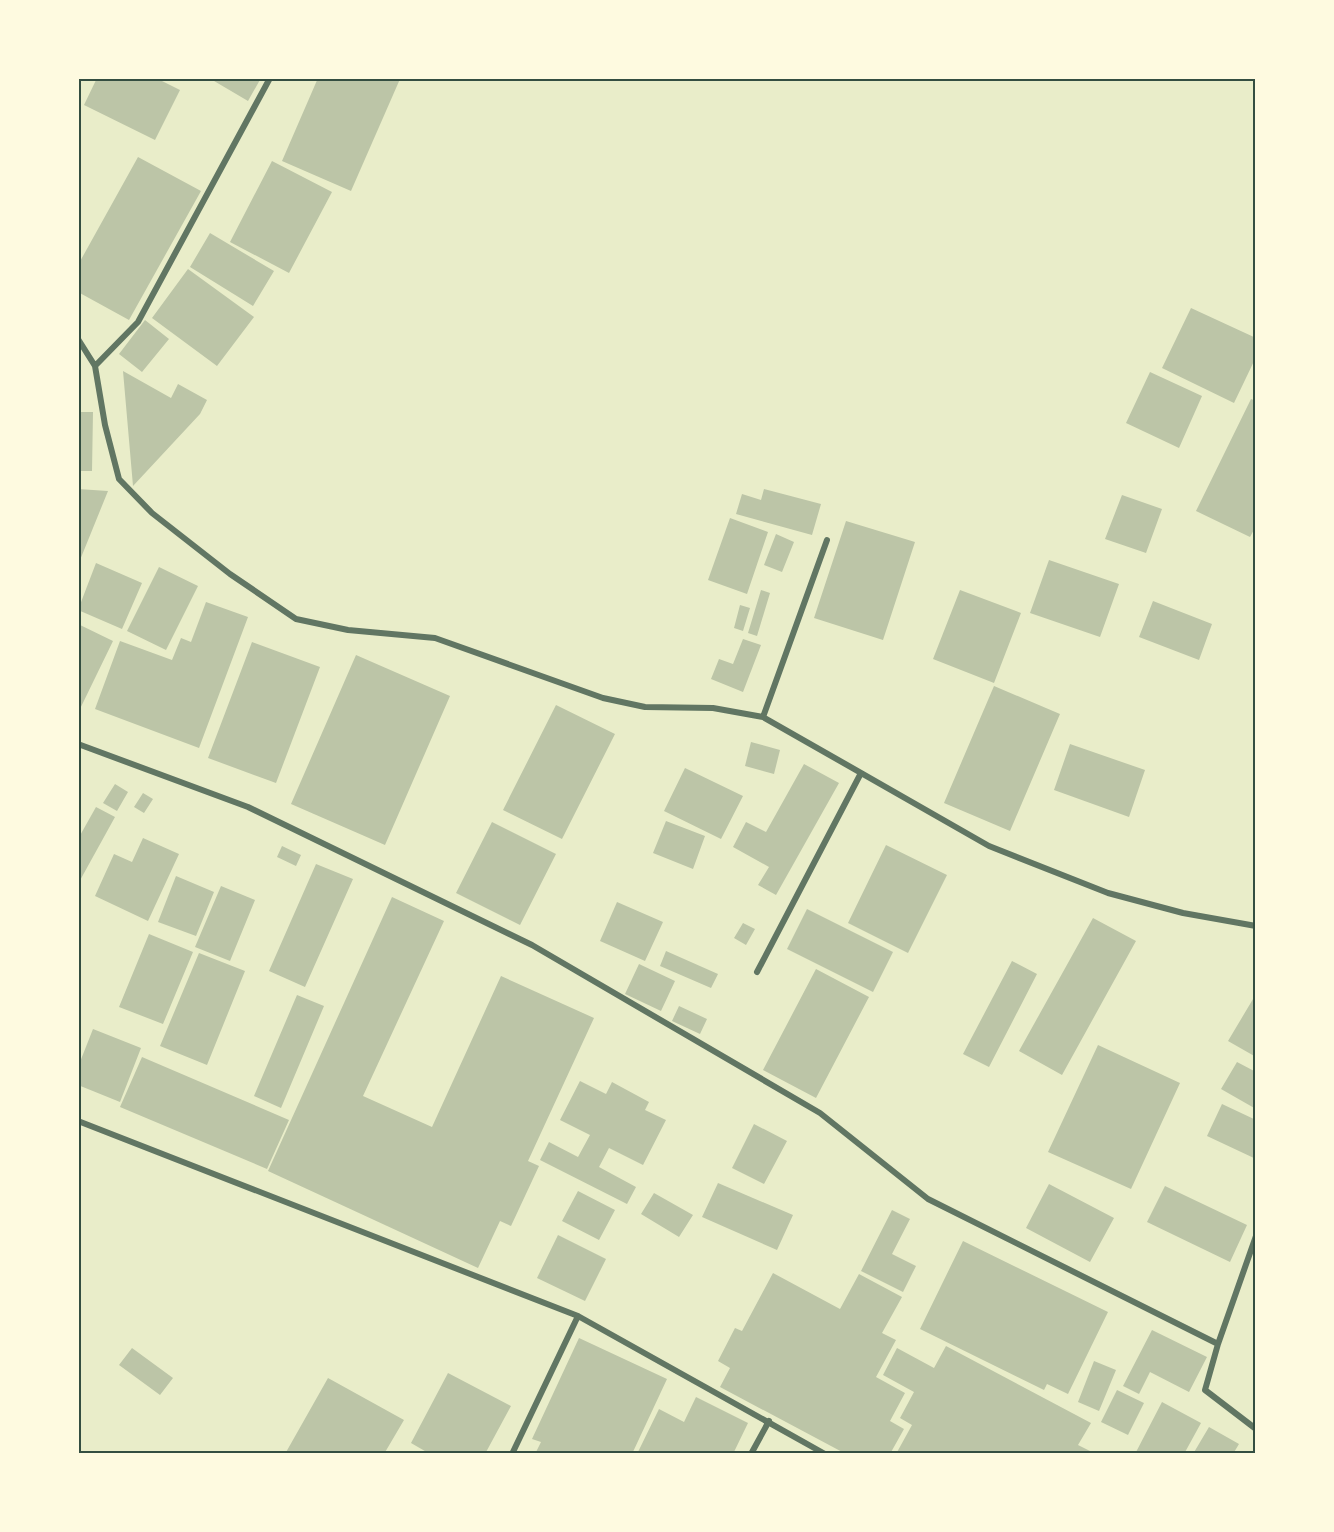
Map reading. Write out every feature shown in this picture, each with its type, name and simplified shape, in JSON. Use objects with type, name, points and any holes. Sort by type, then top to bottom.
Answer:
[{"type":"street","points":[[95,366],[138,322],[270,78]]},
{"type":"street","points":[[78,339],[95,366],[105,425],[119,479],[161,520],[230,574],[296,619],[348,630],[435,638],[603,698],[645,707],[713,708],[763,717],[988,846],[1097,889],[1183,913],[1256,926]]},
{"type":"street","points":[[763,717],[827,540]]},
{"type":"street","points":[[78,744],[248,807],[532,945],[820,1113],[928,1199],[1218,1344]]},
{"type":"street","points":[[757,972],[861,773]]},
{"type":"street","points":[[78,1121],[578,1316],[825,1454]]},
{"type":"street","points":[[1256,1236],[1218,1344],[1205,1390],[1256,1429]]},
{"type":"street","points":[[512,1454],[578,1316]]},
{"type":"street","points":[[751,1454],[769,1421]]},
{"type":"building","points":[[97,78],[156,78],[180,90],[155,140],[84,105]]},
{"type":"building","points":[[209,78],[261,78],[248,101]]},
{"type":"building","points":[[318,78],[400,79],[351,191],[282,161]]},
{"type":"building","points":[[138,157],[201,191],[129,320],[78,292],[78,265]]},
{"type":"building","points":[[272,161],[332,192],[289,273],[230,242]]},
{"type":"building","points":[[210,233],[274,271],[253,306],[190,267]]},
{"type":"building","points":[[188,269],[254,317],[217,366],[152,318]]},
{"type":"building","points":[[1191,308],[1256,338],[1256,357],[1234,403],[1162,368]]},
{"type":"building","points":[[145,320],[169,339],[142,372],[119,354]]},
{"type":"building","points":[[123,371],[171,398],[178,384],[207,400],[200,414],[133,486]]},
{"type":"building","points":[[1150,372],[1202,396],[1179,448],[1126,423]]},
{"type":"building","points":[[1251,399],[1256,401],[1256,526],[1250,537],[1196,511]]},
{"type":"building","points":[[78,412],[93,412],[92,471],[78,471]]},
{"type":"building","points":[[78,489],[108,491],[78,565]]},
{"type":"building","points":[[764,489],[821,504],[812,535],[736,514],[742,494],[761,500]]},
{"type":"building","points":[[1122,495],[1162,509],[1146,553],[1105,539]]},
{"type":"building","points":[[730,518],[768,532],[747,594],[708,580]]},
{"type":"building","points":[[846,521],[915,542],[883,640],[814,618]]},
{"type":"building","points":[[776,534],[794,542],[782,572],[764,565]]},
{"type":"building","points":[[1049,560],[1119,584],[1100,637],[1030,613]]},
{"type":"building","points":[[96,563],[142,583],[122,629],[78,610]]},
{"type":"building","points":[[159,567],[198,586],[166,650],[127,631]]},
{"type":"building","points":[[761,590],[770,593],[757,636],[748,633]]},
{"type":"building","points":[[960,590],[1021,613],[994,683],[933,659]]},
{"type":"building","points":[[1153,601],[1212,624],[1199,660],[1139,637]]},
{"type":"building","points":[[206,602],[248,617],[199,748],[95,709],[120,641],[172,660],[181,638],[191,642]]},
{"type":"building","points":[[740,605],[750,608],[743,631],[734,628]]},
{"type":"building","points":[[78,624],[113,641],[78,713]]},
{"type":"building","points":[[743,639],[761,645],[743,692],[711,679],[719,659],[733,664]]},
{"type":"building","points":[[252,642],[320,667],[276,783],[208,758]]},
{"type":"building","points":[[356,655],[450,696],[385,845],[291,804]]},
{"type":"building","points":[[994,686],[1060,714],[1010,831],[944,803]]},
{"type":"building","points":[[556,705],[615,734],[562,839],[503,810]]},
{"type":"building","points":[[751,742],[780,750],[774,774],[745,766]]},
{"type":"building","points":[[1070,744],[1145,770],[1129,817],[1054,790]]},
{"type":"building","points":[[804,764],[839,783],[776,895],[758,885],[769,867],[733,847],[746,822],[766,832]]},
{"type":"building","points":[[685,768],[743,796],[721,839],[664,811]]},
{"type":"building","points":[[115,784],[128,792],[117,811],[103,803]]},
{"type":"building","points":[[143,793],[153,799],[144,813],[134,807]]},
{"type":"building","points":[[96,807],[115,817],[78,884],[78,839]]},
{"type":"building","points":[[666,821],[705,836],[693,869],[653,853]]},
{"type":"building","points":[[492,822],[556,854],[520,925],[456,893]]},
{"type":"building","points":[[143,838],[179,854],[148,921],[95,896],[114,854],[132,862]]},
{"type":"building","points":[[886,845],[947,875],[908,953],[848,923]]},
{"type":"building","points":[[282,846],[301,855],[296,866],[277,857]]},
{"type":"building","points":[[316,864],[353,879],[305,987],[269,971]]},
{"type":"building","points":[[176,876],[214,892],[196,936],[158,922]]},
{"type":"building","points":[[221,886],[255,900],[230,961],[195,947]]},
{"type":"building","points":[[392,897],[444,921],[363,1096],[432,1127],[501,976],[594,1018],[528,1161],[539,1166],[511,1226],[500,1221],[478,1268],[268,1171]]},
{"type":"building","points":[[617,902],[663,922],[645,961],[600,941]]},
{"type":"building","points":[[807,909],[893,952],[873,992],[787,949]]},
{"type":"building","points":[[1093,918],[1136,941],[1062,1075],[1019,1051]]},
{"type":"building","points":[[743,923],[755,929],[746,945],[734,938]]},
{"type":"building","points":[[149,934],[193,952],[163,1024],[119,1007]]},
{"type":"building","points":[[666,951],[718,974],[711,988],[660,966]]},
{"type":"building","points":[[199,953],[245,971],[207,1065],[160,1046]]},
{"type":"building","points":[[1012,961],[1037,974],[989,1067],[963,1054]]},
{"type":"building","points":[[639,964],[675,981],[661,1011],[625,994]]},
{"type":"building","points":[[816,969],[869,997],[816,1098],[763,1070]]},
{"type":"building","points":[[1256,994],[1256,1057],[1228,1041]]},
{"type":"building","points":[[297,995],[324,1006],[281,1108],[254,1096]]},
{"type":"building","points":[[679,1006],[707,1019],[700,1034],[672,1021]]},
{"type":"building","points":[[93,1029],[141,1048],[120,1102],[78,1085],[78,1067]]},
{"type":"building","points":[[1098,1045],[1180,1083],[1131,1189],[1048,1152]]},
{"type":"building","points":[[142,1057],[289,1120],[267,1169],[120,1107]]},
{"type":"building","points":[[1237,1062],[1256,1072],[1256,1109],[1221,1089]]},
{"type":"building","points":[[580,1081],[606,1094],[612,1082],[649,1102],[645,1110],[666,1120],[643,1165],[609,1148],[599,1167],[636,1187],[627,1204],[540,1160],[549,1142],[578,1157],[590,1135],[560,1120]]},
{"type":"building","points":[[1222,1104],[1256,1120],[1256,1159],[1207,1136]]},
{"type":"building","points":[[754,1124],[787,1141],[764,1184],[732,1168]]},
{"type":"building","points":[[718,1183],[793,1215],[777,1250],[702,1217]]},
{"type":"building","points":[[1049,1184],[1114,1218],[1090,1262],[1026,1228]]},
{"type":"building","points":[[1165,1186],[1247,1225],[1230,1262],[1147,1222]]},
{"type":"building","points":[[578,1191],[615,1210],[599,1240],[562,1221]]},
{"type":"building","points":[[654,1193],[693,1215],[679,1237],[641,1214]]},
{"type":"building","points":[[892,1210],[910,1219],[892,1254],[916,1266],[903,1292],[861,1271]]},
{"type":"building","points":[[558,1235],[606,1259],[585,1301],[537,1278]]},
{"type":"building","points":[[963,1241],[1108,1312],[1068,1394],[1047,1384],[1044,1390],[920,1329]]},
{"type":"building","points":[[773,1273],[840,1309],[859,1274],[902,1297],[882,1333],[896,1340],[876,1377],[905,1393],[890,1421],[904,1429],[890,1454],[846,1454],[720,1387],[730,1368],[718,1361],[735,1328],[742,1331]]},
{"type":"building","points":[[1152,1330],[1207,1357],[1189,1392],[1150,1372],[1139,1394],[1123,1386]]},
{"type":"building","points":[[579,1338],[667,1379],[632,1454],[535,1454],[541,1442],[532,1439]]},
{"type":"building","points":[[946,1346],[1091,1423],[1078,1445],[1096,1454],[896,1454],[912,1425],[900,1418],[914,1392],[883,1375],[897,1348],[934,1368]]},
{"type":"building","points":[[132,1348],[173,1378],[160,1395],[119,1365]]},
{"type":"building","points":[[1094,1361],[1116,1370],[1099,1411],[1078,1402]]},
{"type":"building","points":[[448,1373],[511,1406],[485,1454],[430,1454],[411,1443]]},
{"type":"building","points":[[328,1378],[404,1420],[384,1454],[285,1454]]},
{"type":"building","points":[[1117,1390],[1144,1403],[1128,1435],[1101,1422]]},
{"type":"building","points":[[696,1397],[748,1423],[733,1454],[637,1454],[659,1409],[684,1422]]},
{"type":"building","points":[[1162,1402],[1201,1423],[1184,1454],[1135,1454]]},
{"type":"building","points":[[1209,1427],[1239,1444],[1233,1454],[1193,1454]]}]
